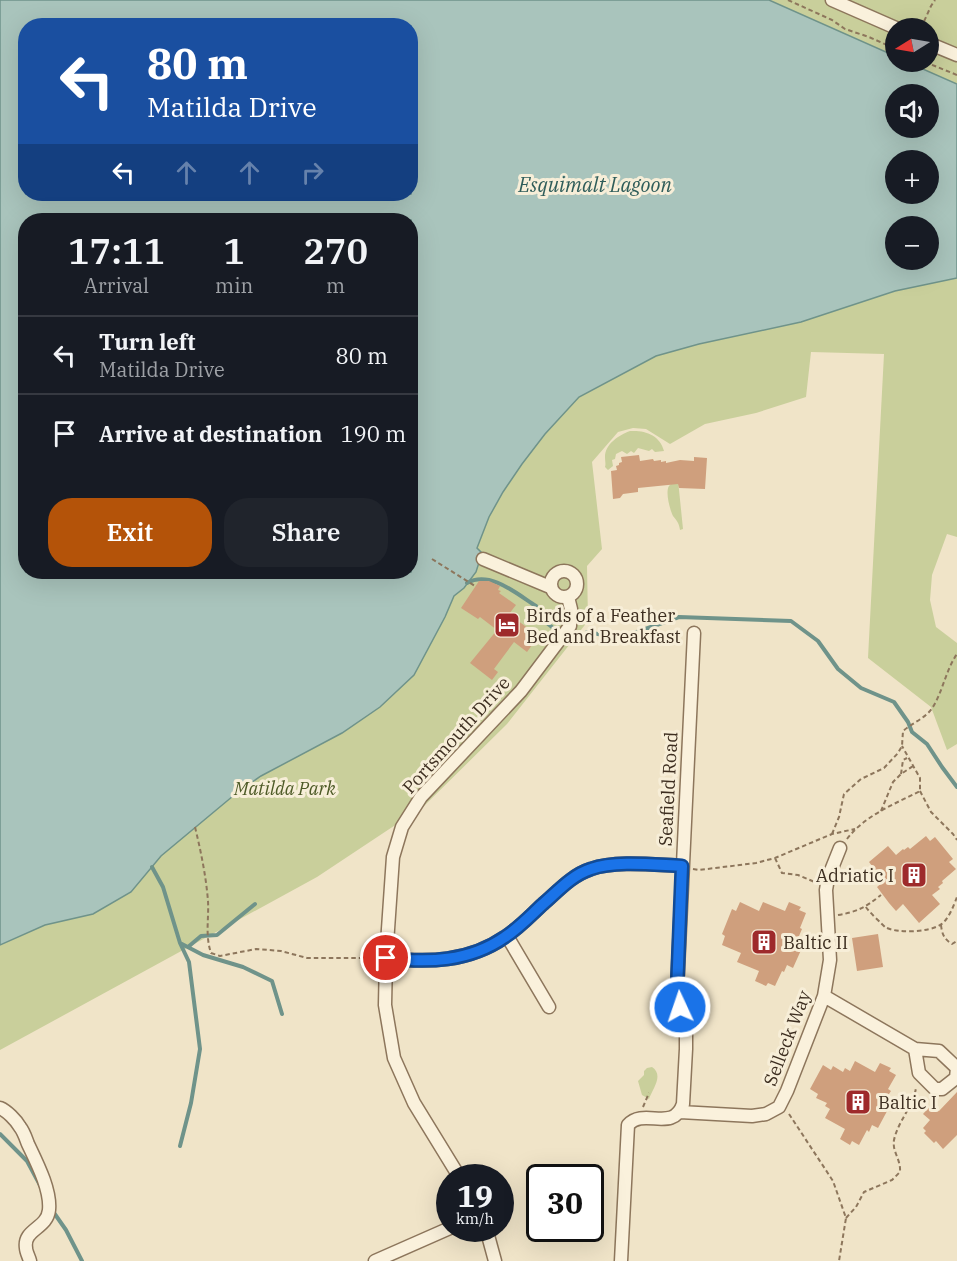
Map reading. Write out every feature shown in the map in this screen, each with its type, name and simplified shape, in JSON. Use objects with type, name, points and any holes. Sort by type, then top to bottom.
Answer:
[{"type":"street","points":[[832,0],[885,23]]},
{"type":"street","points":[[939,48],[957,55]]},
{"type":"street","points":[[483,559],[550,587]]},
{"type":"street","points":[[565,570],[572,573],[576,579],[577,586],[568,597],[557,596],[550,587],[555,574],[565,570]]},
{"type":"street","name":"Portsmouth Drive","points":[[451,1164],[414,1103],[394,1058],[385,1005],[393,857],[402,827],[421,797],[521,691],[570,626],[571,609],[568,597]]},
{"type":"street","name":"Seafield Road","points":[[680,1112],[683,1104],[686,1035],[677,990],[694,633]]},
{"type":"street","name":"Selleck Way","points":[[680,1112],[752,1116],[766,1114],[779,1107],[824,996],[830,960],[826,890],[828,878],[840,848]]},
{"type":"street","points":[[386,958],[416,962],[451,959],[488,948],[507,936],[573,877],[592,868],[619,864],[682,866]]},
{"type":"street","points":[[507,936],[549,1007]]},
{"type":"street","points":[[824,996],[915,1049],[939,1051],[957,1068],[956,1078],[942,1089],[935,1089],[919,1073],[915,1049]]},
{"type":"street","points":[[0,1108],[21,1127],[48,1195],[47,1218],[42,1226],[26,1239],[30,1261]]},
{"type":"street","points":[[621,1261],[628,1125],[633,1119],[670,1119],[680,1112]]},
{"type":"street","points":[[375,1261],[436,1234]]},
{"type":"street","points":[[490,1242],[495,1261]]},
{"type":"path","points":[[788,0],[832,20],[845,29],[885,44]]},
{"type":"path","points":[[926,18],[935,0]]},
{"type":"path","points":[[939,68],[957,75]]},
{"type":"path","points":[[432,559],[476,586]]},
{"type":"path","points":[[832,834],[839,817],[844,794],[861,779],[884,768],[898,753],[902,746],[903,731],[929,713],[957,654]]},
{"type":"path","points":[[902,746],[920,778],[920,790],[931,812],[957,840]]},
{"type":"path","points":[[901,774],[903,760],[908,757]]},
{"type":"path","points":[[881,811],[893,782],[913,766]]},
{"type":"path","points":[[840,848],[855,829],[881,811],[920,790]]},
{"type":"path","points":[[195,827],[206,876],[207,942],[211,952],[220,956],[256,949],[281,951],[307,958],[386,958]]},
{"type":"path","points":[[682,866],[699,870],[756,863],[775,858],[832,834],[855,829]]},
{"type":"path","points":[[775,858],[782,873],[798,875],[816,882],[826,890]]},
{"type":"path","points":[[835,916],[866,908],[880,895]]},
{"type":"path","points":[[957,897],[942,925],[945,939],[951,944],[957,941]]},
{"type":"path","points":[[866,908],[884,927],[897,931],[918,931],[942,925]]},
{"type":"path","points":[[846,1218],[856,1207],[864,1192],[892,1180],[900,1172],[901,1164],[893,1145],[895,1134],[916,1091],[919,1073]]},
{"type":"path","points":[[641,1110],[649,1093]]},
{"type":"path","points":[[787,1112],[833,1181],[846,1218],[838,1261]]},
{"type":"green space","name":"Esquimalt Lagoon","points":[[0,0],[957,0],[957,537],[947,534],[932,575],[930,600],[936,627],[957,643],[957,744],[947,750],[931,707],[868,658],[884,354],[811,352],[806,397],[756,413],[705,424],[670,444],[646,429],[633,428],[618,432],[592,462],[602,549],[587,566],[588,621],[507,724],[424,806],[317,877],[0,1050]]},
{"type":"green space","points":[[630,431],[641,431],[655,437],[664,451],[655,452],[652,449],[649,451],[638,448],[634,453],[631,451],[627,454],[622,451],[616,454],[615,459],[612,460],[613,466],[608,470],[605,467],[607,448],[617,438]]},
{"type":"green space","points":[[678,480],[683,529],[680,530],[668,501],[668,489]]},
{"type":"green space","points":[[652,1067],[657,1078],[649,1099],[642,1095],[638,1081],[647,1068]]},
{"type":"water","name":"Esquimalt Lagoon","points":[[0,0],[769,0],[885,52],[885,72],[930,72],[957,84],[957,278],[895,291],[801,322],[699,344],[656,356],[579,397],[545,434],[503,492],[489,517],[477,548],[482,553],[476,572],[464,588],[454,596],[414,675],[380,707],[342,733],[261,776],[239,791],[161,856],[131,892],[93,914],[45,925],[0,945]]},
{"type":"building","points":[[639,455],[640,461],[653,459],[654,461],[666,461],[666,463],[680,460],[694,461],[694,457],[707,458],[705,489],[679,488],[678,484],[638,488],[638,492],[623,494],[620,498],[613,499],[611,471],[617,470],[616,466],[622,462],[621,457]]},
{"type":"building","points":[[479,581],[489,581],[500,586],[499,593],[516,605],[509,614],[537,638],[527,652],[514,642],[494,669],[498,672],[492,680],[470,663],[497,630],[480,617],[478,619],[461,608]]},
{"type":"building","name":"Adriatic I","points":[[926,836],[930,841],[935,837],[953,859],[949,862],[956,869],[942,881],[943,883],[938,887],[940,889],[932,895],[940,904],[919,923],[903,904],[896,911],[889,903],[877,887],[884,881],[869,862],[888,846],[896,855],[903,849],[908,847],[910,849]]},
{"type":"building","name":"Baltic II","points":[[740,902],[759,911],[763,902],[785,911],[789,902],[801,907],[799,910],[806,913],[799,936],[806,939],[793,968],[787,965],[775,986],[768,983],[766,986],[755,981],[759,971],[737,962],[741,953],[722,945],[725,936],[722,934],[732,909],[736,911]]},
{"type":"building","points":[[878,934],[883,967],[857,971],[852,938]]},
{"type":"building","name":"Baltic I","points":[[855,1061],[875,1072],[880,1063],[891,1068],[889,1071],[896,1075],[888,1089],[891,1091],[887,1097],[893,1100],[878,1128],[872,1125],[859,1145],[852,1141],[850,1145],[840,1139],[845,1129],[825,1118],[830,1109],[825,1106],[827,1103],[816,1098],[818,1094],[810,1089],[823,1065],[831,1070],[833,1066],[843,1072],[845,1068],[850,1071]]},
{"type":"building","points":[[957,1092],[957,1135],[943,1149],[924,1133],[926,1131],[923,1128],[930,1120],[923,1114],[932,1104],[939,1111]]},
{"type":"waterway","points":[[467,583],[485,579],[494,581],[536,606]]},
{"type":"waterway","points":[[587,632],[620,638],[679,617],[791,621],[818,641],[838,669],[861,688],[894,702],[912,732],[927,744],[957,787]]},
{"type":"waterway","points":[[543,620],[557,631]]},
{"type":"waterway","points":[[152,867],[163,887],[180,943],[203,955],[243,967],[272,981],[282,1014]]},
{"type":"waterway","points":[[188,947],[201,936],[217,935],[255,904]]},
{"type":"waterway","points":[[180,943],[189,962],[200,1049],[191,1103],[180,1146]]},
{"type":"waterway","points":[[0,1134],[27,1161],[41,1187]]},
{"type":"waterway","points":[[52,1210],[66,1230],[82,1261]]},
{"type":"place","name":"Birds of a Feather Bed and Breakfast","points":[[507,625]]},
{"type":"place","name":"Adriatic I","points":[[914,875]]},
{"type":"place","name":"Baltic II","points":[[764,942]]},
{"type":"place","name":"Baltic I","points":[[858,1102]]},
{"type":"route","points":[[386,958],[416,962],[451,959],[488,948],[507,936],[573,877],[592,868],[619,864],[682,866],[677,990],[680,1007]]},
{"type":"park label","name":"Matilda Park","points":[[285,788]]}]
